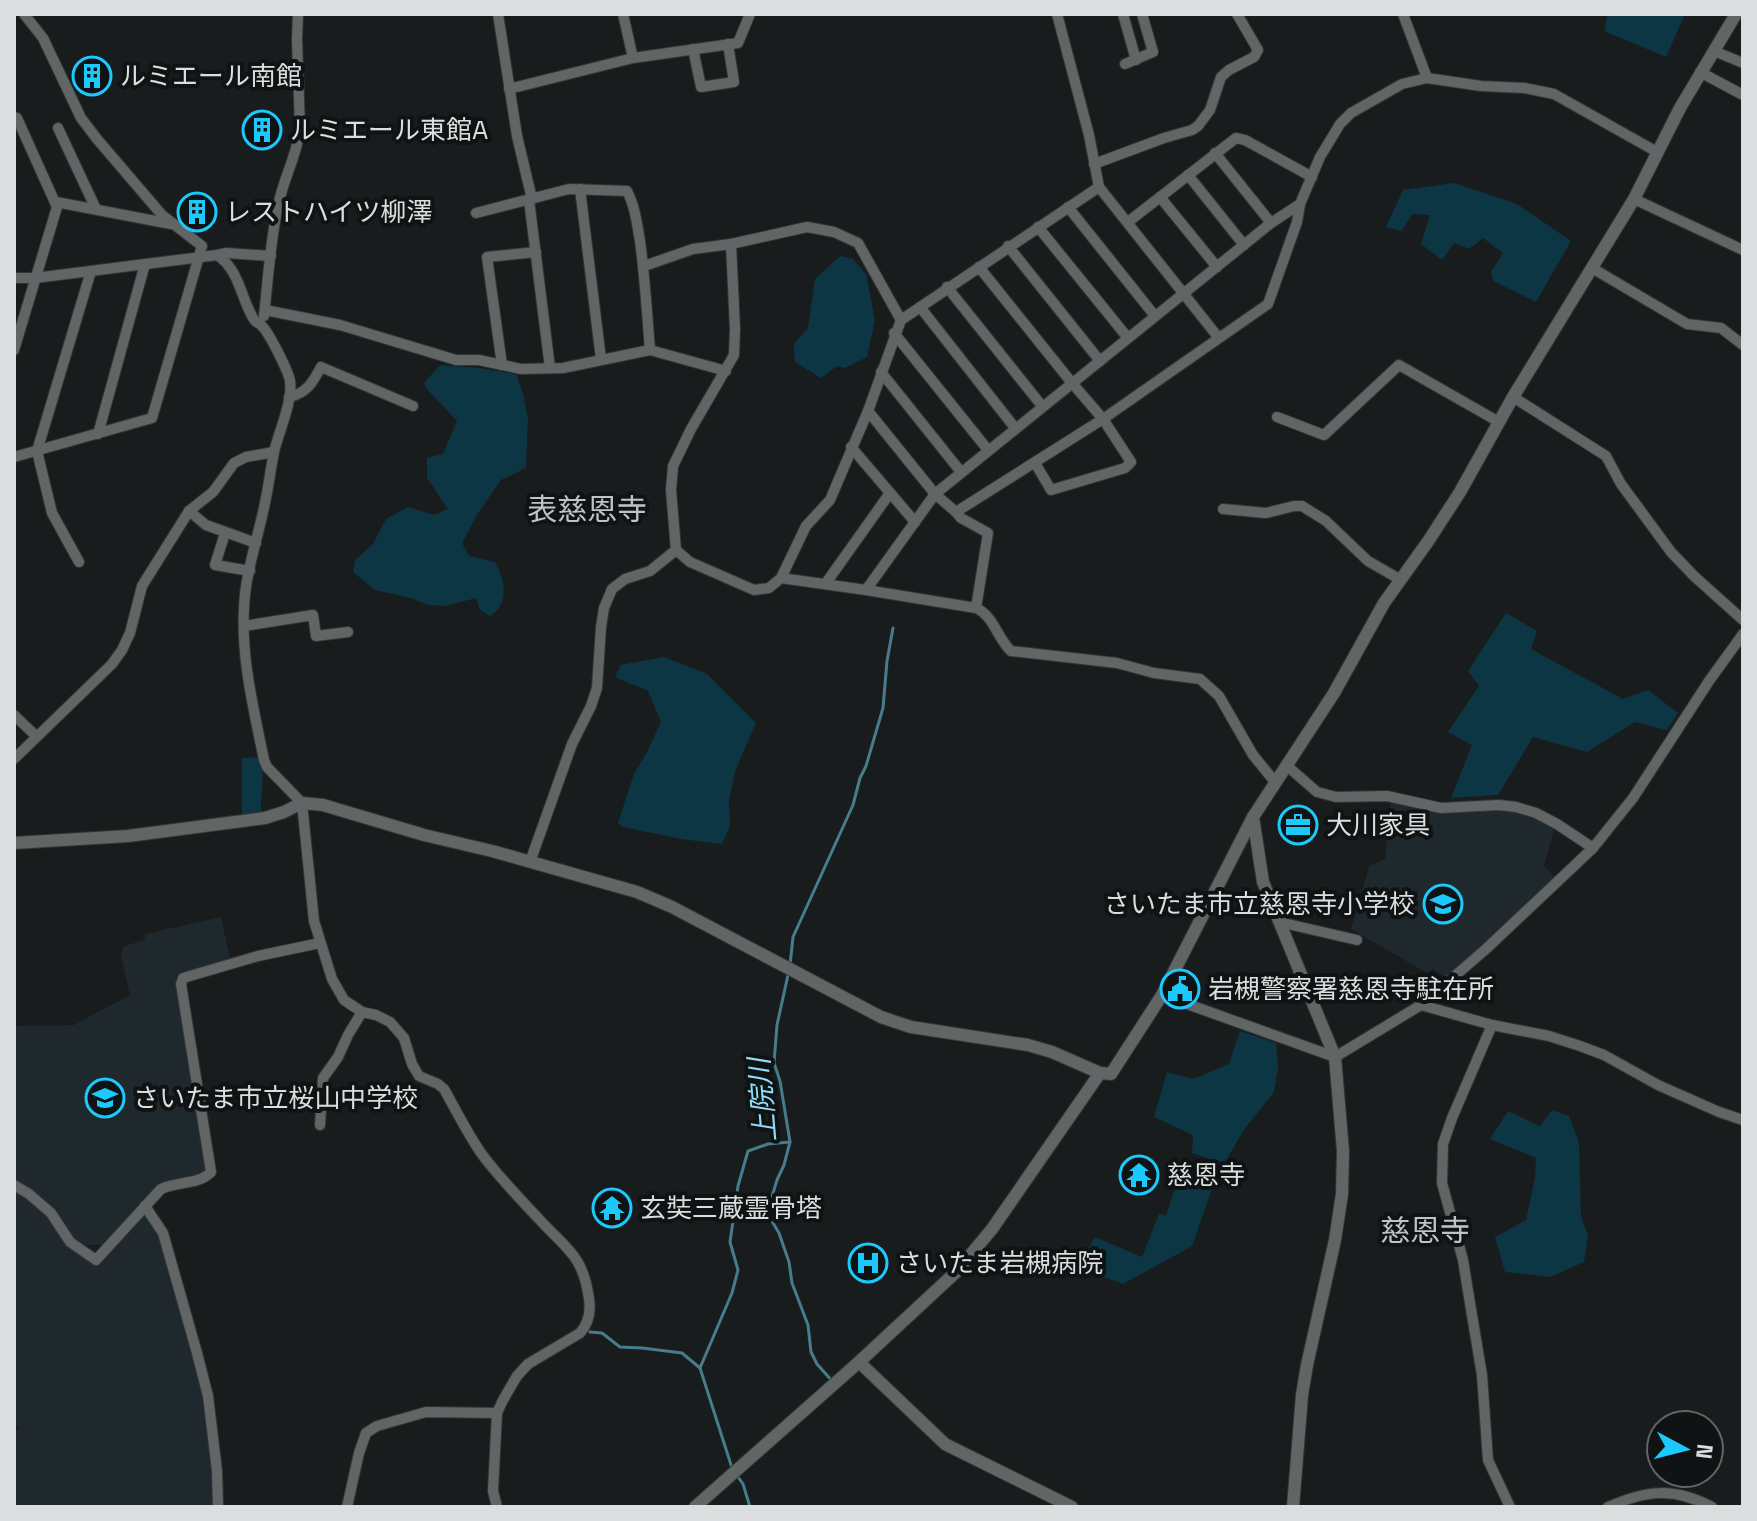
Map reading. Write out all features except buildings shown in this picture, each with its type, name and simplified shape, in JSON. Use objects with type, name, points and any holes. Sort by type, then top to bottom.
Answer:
[{"type":"street","points":[[14,457],[152,418],[202,246],[162,215],[97,139],[81,118],[43,38],[24,14]]},
{"type":"street","points":[[263,326],[277,207],[299,142],[298,14]]},
{"type":"street","points":[[498,14],[530,199],[550,368]]},
{"type":"street","points":[[623,14],[633,58]]},
{"type":"street","points":[[509,89],[633,58],[738,43],[750,14]]},
{"type":"street","points":[[1057,14],[1089,135],[1099,187],[1218,337]]},
{"type":"street","points":[[1123,14],[1136,60]]},
{"type":"street","points":[[1125,64],[1153,52],[1142,14]]},
{"type":"street","points":[[1094,164],[1192,130],[1207,117],[1221,77],[1254,57],[1258,50],[1237,14]]},
{"type":"street","points":[[1403,14],[1427,78]]},
{"type":"street","points":[[14,843],[128,836],[265,818],[302,803],[323,805],[637,892],[672,907],[881,1017],[911,1027],[1028,1045],[1100,1073],[1111,1074],[1162,995],[1253,817],[1334,693],[1370,626],[1460,492],[1513,397],[1634,199],[1700,72],[1736,14]]},
{"type":"street","points":[[693,49],[701,87],[734,82],[728,44]]},
{"type":"street","points":[[1714,51],[1743,63]]},
{"type":"street","points":[[1700,72],[1743,95]]},
{"type":"street","points":[[956,512],[1103,419],[1268,304],[1297,222],[1300,204],[1320,157],[1340,124],[1351,113],[1402,84],[1427,78],[1554,94],[1657,152]]},
{"type":"street","points":[[14,117],[57,207],[14,350]]},
{"type":"street","points":[[58,128],[96,209]]},
{"type":"street","points":[[1128,222],[1236,138],[1312,177]]},
{"type":"street","points":[[1215,153],[1271,223]]},
{"type":"street","points":[[1188,175],[1244,245]]},
{"type":"street","points":[[731,244],[734,355],[673,466],[671,490],[676,550],[690,562],[754,590],[769,588],[781,578],[806,526],[830,500],[868,411],[901,320],[1099,187]]},
{"type":"street","points":[[476,213],[569,189],[627,191],[644,266],[650,350]]},
{"type":"street","points":[[580,189],[601,359]]},
{"type":"street","points":[[1160,197],[1217,267]]},
{"type":"street","points":[[1634,199],[1743,250]]},
{"type":"street","points":[[56,202],[174,225]]},
{"type":"street","points":[[866,590],[935,494],[1271,223],[1300,204]]},
{"type":"street","points":[[1068,207],[1155,316]]},
{"type":"street","points":[[644,266],[693,249],[807,227],[834,232],[858,243],[901,320]]},
{"type":"street","points":[[1038,227],[1128,338]]},
{"type":"street","points":[[1008,246],[1100,361]]},
{"type":"street","points":[[502,365],[487,257],[536,252]]},
{"type":"street","points":[[14,278],[35,278],[226,253],[271,256]]},
{"type":"street","points":[[217,255],[237,281],[254,320],[263,326],[290,380],[289,397],[274,452],[245,591],[244,626],[250,689],[264,760],[302,803],[314,921],[332,979],[344,1000],[362,1012],[390,1022],[404,1038],[419,1076],[444,1089],[481,1153],[578,1260],[586,1277],[590,1305],[586,1326],[580,1333],[528,1364],[517,1376],[497,1413],[493,1491],[497,1507]]},
{"type":"street","points":[[98,434],[145,264]]},
{"type":"street","points":[[979,267],[1103,419],[1129,458],[1130,465],[1051,490],[1035,463]]},
{"type":"street","points":[[1592,268],[1687,324],[1721,328],[1743,345]]},
{"type":"street","points":[[79,562],[52,513],[37,451],[91,271]]},
{"type":"street","points":[[947,287],[1042,406]]},
{"type":"street","points":[[920,307],[1015,428]]},
{"type":"street","points":[[265,310],[340,325],[456,360],[479,360],[521,369],[563,368],[650,350],[726,371]]},
{"type":"street","points":[[894,333],[988,450]]},
{"type":"street","points":[[1277,417],[1324,435],[1399,365],[1499,422]]},
{"type":"street","points":[[289,397],[306,391],[321,367],[413,406]]},
{"type":"street","points":[[881,372],[961,472]]},
{"type":"street","points":[[1513,397],[1606,456],[1621,484],[1671,552],[1743,620]]},
{"type":"street","points":[[868,411],[935,494],[961,518],[988,533],[976,608]]},
{"type":"street","points":[[851,447],[915,522]]},
{"type":"street","points":[[14,759],[112,664],[122,650],[130,633],[142,586],[189,511],[213,492],[234,463],[246,457],[274,452]]},
{"type":"street","points":[[826,583],[890,493]]},
{"type":"street","points":[[1223,509],[1266,513],[1302,506],[1326,521],[1368,561],[1401,580]]},
{"type":"street","points":[[189,511],[206,525],[256,543]]},
{"type":"street","points":[[225,533],[215,565],[250,571]]},
{"type":"street","points":[[530,862],[572,744],[597,688],[604,608],[612,589],[625,579],[650,571],[676,550]]},
{"type":"street","points":[[781,578],[976,608],[989,618],[1011,651],[1117,663],[1154,673],[1200,679],[1219,696],[1253,755],[1275,782]]},
{"type":"street","points":[[244,626],[313,615],[316,636],[348,632]]},
{"type":"street","points":[[1335,1057],[1421,1005],[1486,949],[1593,848],[1633,798],[1743,634]]},
{"type":"street","points":[[14,715],[36,736]]},
{"type":"street","points":[[1286,765],[1317,792],[1336,797],[1387,796],[1441,808],[1516,807],[1557,824],[1593,848]]},
{"type":"street","points":[[1253,817],[1263,882],[1335,1057],[1342,1135],[1342,1194],[1302,1395],[1293,1507]]},
{"type":"street","points":[[1279,922],[1357,940]]},
{"type":"street","points":[[14,1185],[51,1213],[70,1242],[96,1260],[161,1189],[205,1179],[211,1172],[181,984],[183,978],[258,956],[320,943]]},
{"type":"street","points":[[1162,995],[1335,1057]]},
{"type":"street","points":[[1421,1005],[1492,1025],[1549,1036],[1604,1055],[1658,1085],[1743,1120]]},
{"type":"street","points":[[320,1125],[323,1078],[362,1012]]},
{"type":"street","points":[[1492,1025],[1443,1144],[1442,1183],[1463,1260],[1482,1375],[1488,1460],[1510,1507]]},
{"type":"street","points":[[695,1507],[956,1272],[992,1229],[1100,1073]]},
{"type":"street","points":[[145,1206],[163,1233],[197,1353],[209,1408],[218,1507]]},
{"type":"street","points":[[859,1362],[945,1444],[1072,1507]]},
{"type":"street","points":[[347,1507],[366,1433],[377,1426],[426,1412],[497,1413]]},
{"type":"street","points":[[1608,1507],[1644,1493],[1663,1492],[1692,1497],[1712,1507]]},
{"type":"shaded area","points":[[1608,14],[1685,14],[1666,57],[1604,31]]},
{"type":"shaded area","points":[[1454,183],[1517,204],[1571,241],[1536,302],[1493,281],[1491,272],[1503,253],[1483,238],[1469,249],[1454,243],[1442,260],[1421,244],[1430,215],[1412,214],[1402,231],[1386,227],[1403,190]]},
{"type":"shaded area","points":[[840,256],[853,259],[866,274],[875,320],[867,357],[845,368],[837,366],[821,378],[795,362],[794,344],[808,328],[815,279]]},
{"type":"shaded area","points":[[440,365],[516,374],[528,419],[526,468],[501,480],[462,543],[469,556],[495,562],[501,576],[503,598],[501,605],[490,616],[480,610],[476,598],[445,606],[428,605],[375,590],[353,572],[355,560],[373,544],[386,519],[408,507],[434,515],[448,509],[427,478],[427,458],[443,454],[457,421],[424,383]]},
{"type":"shaded area","points":[[1506,613],[1537,631],[1531,649],[1623,699],[1648,690],[1678,713],[1667,730],[1635,722],[1587,752],[1533,737],[1498,795],[1451,798],[1472,745],[1448,732],[1479,686],[1468,671]]},
{"type":"shaded area","points":[[664,657],[707,674],[756,723],[735,771],[729,802],[730,826],[722,844],[681,839],[623,827],[618,823],[634,774],[661,722],[648,691],[615,677],[621,665]]},
{"type":"shaded area","points":[[260,757],[263,779],[261,815],[242,818],[242,758]]},
{"type":"shaded area","name":"さいたま市立慈恩寺小学校","points":[[1391,802],[1440,812],[1499,808],[1535,816],[1555,827],[1544,865],[1556,879],[1447,978],[1432,969],[1427,973],[1351,929],[1369,866],[1385,859]]},
{"type":"shaded area","name":"さいたま市立桜山中学校","points":[[221,917],[230,959],[178,974],[177,985],[209,1171],[205,1176],[159,1183],[102,1245],[84,1245],[14,1180],[14,1026],[74,1025],[130,995],[121,956],[124,946],[145,940],[145,934]]},
{"type":"shaded area","points":[[1240,1031],[1276,1043],[1278,1068],[1274,1092],[1243,1131],[1224,1164],[1192,1153],[1193,1135],[1154,1117],[1167,1072],[1193,1079],[1229,1064]]},
{"type":"shaded area","points":[[1552,1110],[1569,1116],[1579,1143],[1581,1217],[1588,1235],[1584,1262],[1550,1277],[1505,1272],[1495,1237],[1526,1220],[1536,1158],[1490,1139],[1508,1111],[1540,1126]]},
{"type":"shaded area","points":[[1183,1166],[1216,1177],[1192,1246],[1123,1284],[1078,1267],[1095,1237],[1142,1257],[1159,1214],[1166,1215]]},
{"type":"shaded area","points":[[14,1185],[29,1194],[70,1242],[95,1260],[145,1206],[163,1233],[208,1396],[218,1507],[14,1507],[14,1433],[19,1427],[14,1424]]},
{"type":"waterway","name":"上院川","points":[[790,965],[793,937],[853,805],[866,766],[883,708],[893,628]]},
{"type":"waterway","name":"上院川","points":[[788,975],[777,1025],[774,1063],[790,1142],[767,1213],[779,1233],[789,1262],[792,1283],[808,1325],[811,1352],[833,1382]]},
{"type":"waterway","points":[[700,1368],[732,1293],[738,1270],[730,1242],[738,1186],[748,1151],[768,1144],[790,1142]]},
{"type":"waterway","points":[[590,1332],[602,1333],[620,1347],[682,1353],[700,1368],[732,1468]]},
{"type":"waterway","name":"上院川","points":[[736,1474],[743,1484],[750,1507]]},
{"type":"place","name":"ルミエール南館","points":[[92,76]]},
{"type":"place","name":"ルミエール東館A","points":[[262,130]]},
{"type":"place","name":"レストハイツ柳澤","points":[[197,212]]},
{"type":"place","name":"大川家具","points":[[1298,825]]},
{"type":"place","name":"さいたま市立慈恩寺小学校","points":[[1443,904]]},
{"type":"place","name":"岩槻警察署慈恩寺駐在所","points":[[1180,989]]},
{"type":"place","name":"さいたま市立桜山中学校","points":[[105,1098]]},
{"type":"place","name":"慈恩寺","points":[[1139,1175]]},
{"type":"place","name":"玄奘三蔵霊骨塔","points":[[612,1208]]},
{"type":"place","name":"さいたま岩槻病院","points":[[868,1263]]},
{"type":"district","name":"表慈恩寺","points":[[587,510]]},
{"type":"district","name":"慈恩寺","points":[[1425,1231]]}]
